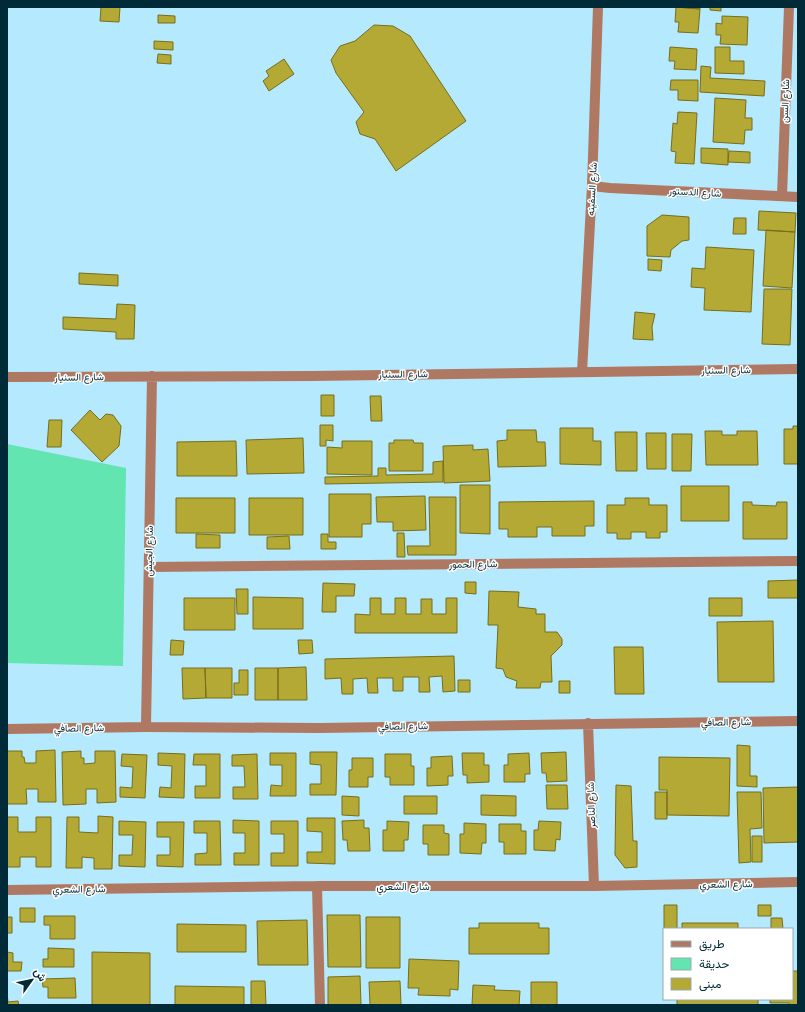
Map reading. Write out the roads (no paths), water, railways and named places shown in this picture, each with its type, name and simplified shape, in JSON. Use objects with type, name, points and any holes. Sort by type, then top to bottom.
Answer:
[{"type":"street","name":"شارع السفينه","points":[[582,372],[592,186],[598,7]]},
{"type":"street","name":"شارع السن","points":[[782,196],[789,7]]},
{"type":"street","name":"شارع الدستور","points":[[592,186],[798,197]]},
{"type":"street","name":"شارع السنيار","points":[[7,377],[312,376],[798,369]]},
{"type":"street","name":"شارع الجيش","points":[[146,727],[152,376]]},
{"type":"street","name":"شارع الحمور","points":[[149,567],[798,561]]},
{"type":"street","name":"شارع الصافي","points":[[7,729],[146,727],[319,728],[798,721]]},
{"type":"street","name":"شارع الناصر","points":[[588,724],[594,886]]},
{"type":"street","name":"شارع الشعري","points":[[7,890],[317,886],[594,886],[798,882]]},
{"type":"street","points":[[317,886],[320,1005]]}]
